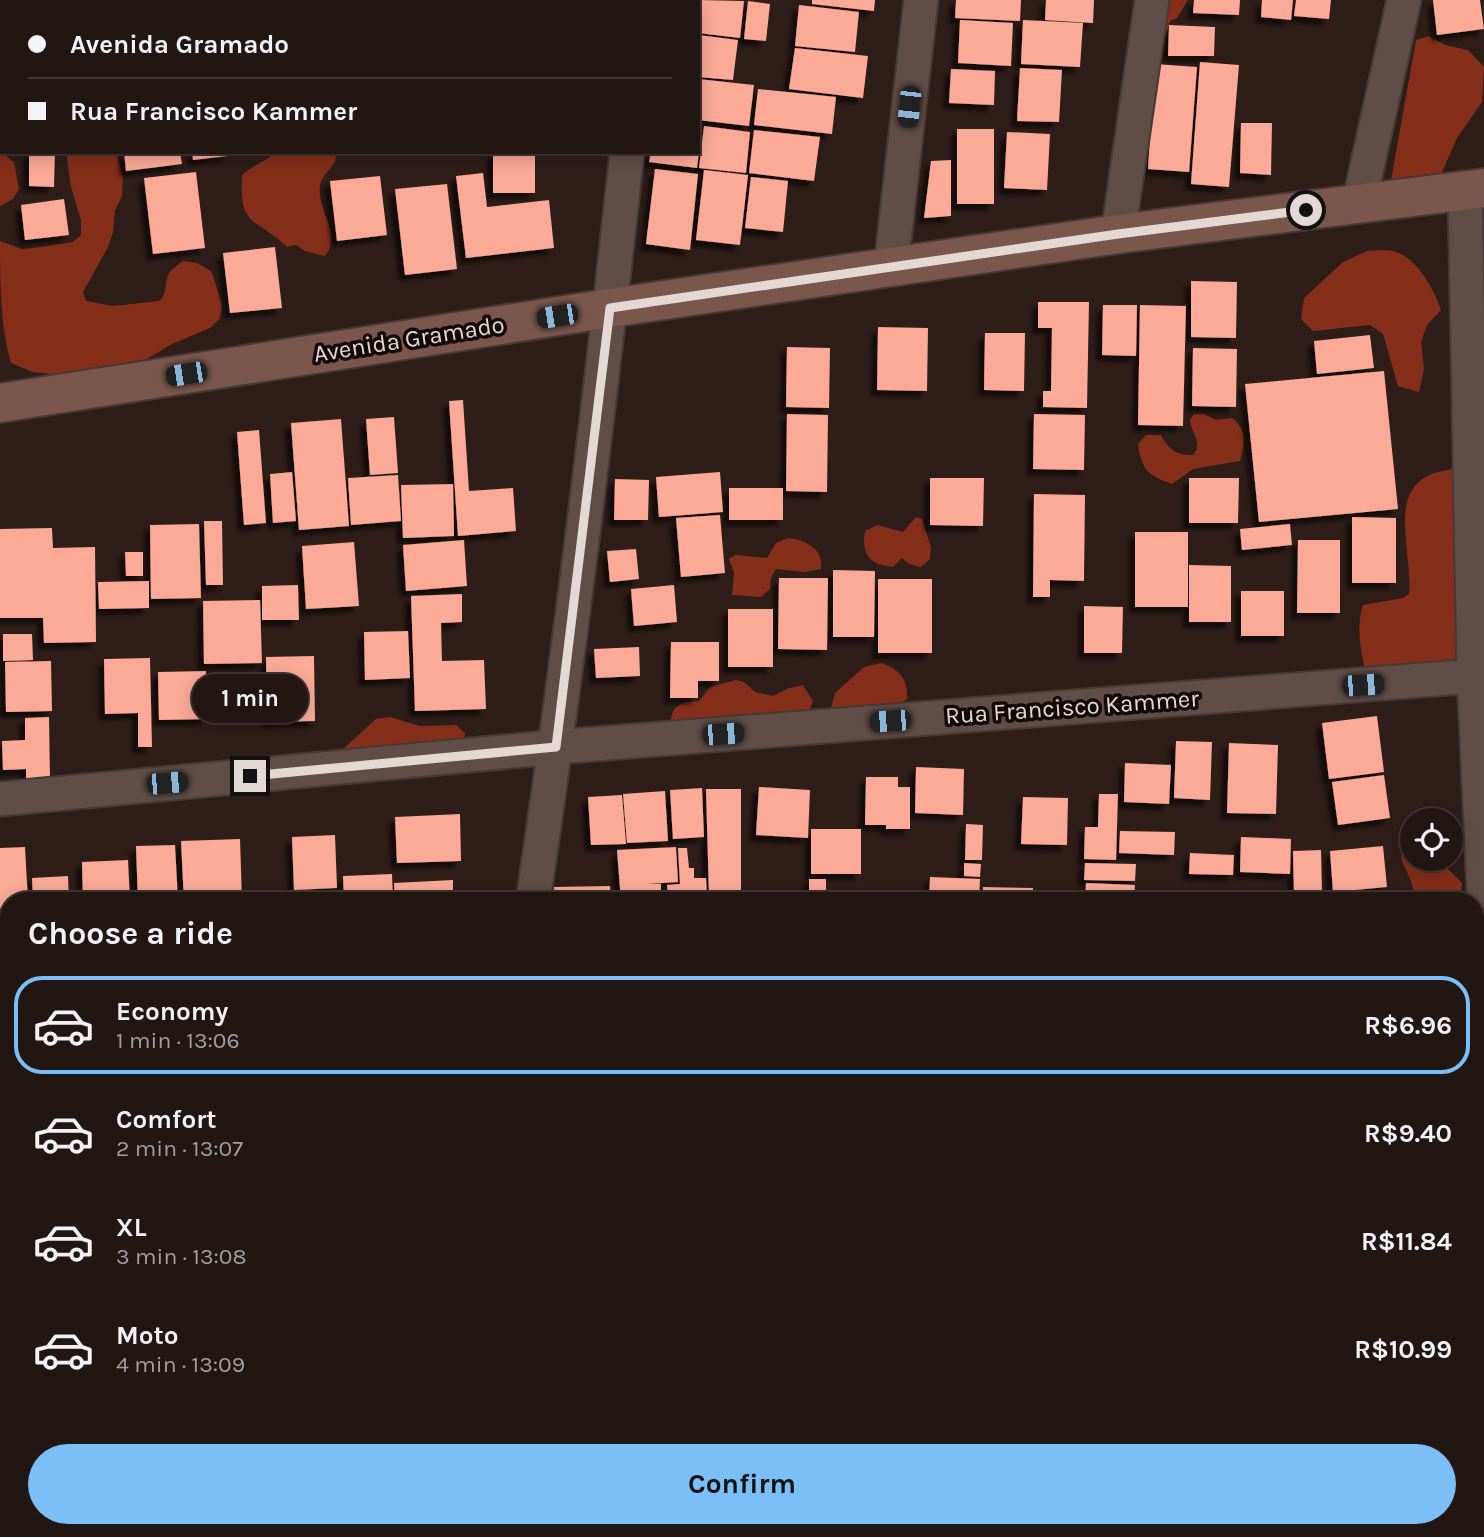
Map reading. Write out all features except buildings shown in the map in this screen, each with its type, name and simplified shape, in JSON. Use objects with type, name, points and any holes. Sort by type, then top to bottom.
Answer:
[{"type":"street","points":[[891,267],[921,0]]},
{"type":"street","points":[[1118,234],[1152,0]]},
{"type":"street","points":[[1359,203],[1404,0]]},
{"type":"street","points":[[534,892],[556,747],[627,154]]},
{"type":"street","points":[[1475,189],[1474,676],[1484,891]]},
{"type":"street","name":"Avenida Gramado","points":[[0,403],[610,308],[1118,234],[1475,189]]},
{"type":"street","name":"Rua Francisco Kammer","points":[[0,799],[556,747],[1474,676]]},
{"type":"shaded area","points":[[1170,0],[1188,0],[1177,18],[1170,21],[1164,43],[1160,46]]},
{"type":"shaded area","points":[[1429,36],[1445,45],[1468,50],[1484,67],[1482,102],[1457,138],[1439,179],[1391,180],[1416,40]]},
{"type":"shaded area","points":[[0,154],[3,154],[14,162],[19,189],[13,199],[0,206]]},
{"type":"shaded area","points":[[66,154],[117,154],[123,176],[122,196],[115,210],[113,232],[108,247],[83,292],[86,301],[113,306],[159,301],[164,295],[169,273],[183,261],[197,263],[211,271],[222,305],[220,318],[210,328],[172,344],[135,366],[99,366],[76,373],[51,374],[33,372],[11,363],[3,319],[0,241],[22,249],[73,242],[81,235],[81,220],[71,187]]},
{"type":"shaded area","points":[[273,154],[336,154],[335,162],[320,186],[331,239],[325,256],[305,251],[296,245],[287,247],[251,220],[246,213],[243,205],[242,175]]},
{"type":"shaded area","points":[[1367,251],[1389,251],[1404,255],[1424,276],[1441,310],[1427,325],[1421,342],[1424,369],[1419,392],[1398,386],[1383,334],[1370,325],[1313,331],[1301,319],[1304,298],[1343,262]]},
{"type":"shaded area","points":[[1194,414],[1204,414],[1216,420],[1232,418],[1237,422],[1244,437],[1240,461],[1193,469],[1172,484],[1157,478],[1144,466],[1138,444],[1146,435],[1161,435],[1174,451],[1193,455],[1197,442],[1190,420]]},
{"type":"shaded area","points":[[1457,469],[1460,498],[1455,661],[1445,676],[1369,684],[1360,634],[1363,605],[1403,598],[1409,594],[1405,514],[1409,497],[1417,483],[1433,474]]},
{"type":"shaded area","points":[[916,517],[922,519],[931,548],[930,559],[921,567],[909,564],[902,558],[893,567],[885,566],[868,556],[864,546],[865,531],[877,525],[903,532]]},
{"type":"shaded area","points":[[788,538],[801,541],[817,551],[821,569],[804,572],[776,569],[771,578],[770,589],[761,597],[732,595],[734,573],[729,559],[735,555],[767,558],[776,543]]},
{"type":"shaded area","points":[[881,663],[902,676],[907,699],[888,711],[830,711],[835,693],[864,667]]},
{"type":"shaded area","points":[[736,680],[744,682],[755,692],[773,696],[803,685],[813,701],[808,715],[671,727],[672,714],[678,706],[699,701],[710,687]]},
{"type":"shaded area","points":[[390,717],[420,726],[456,725],[465,733],[463,745],[341,751],[376,719]]},
{"type":"shaded area","points":[[1406,871],[1450,871],[1462,883],[1461,892],[1414,892]]},
{"type":"route","points":[[250,776],[556,747],[610,308],[1118,234],[1306,210]]}]
